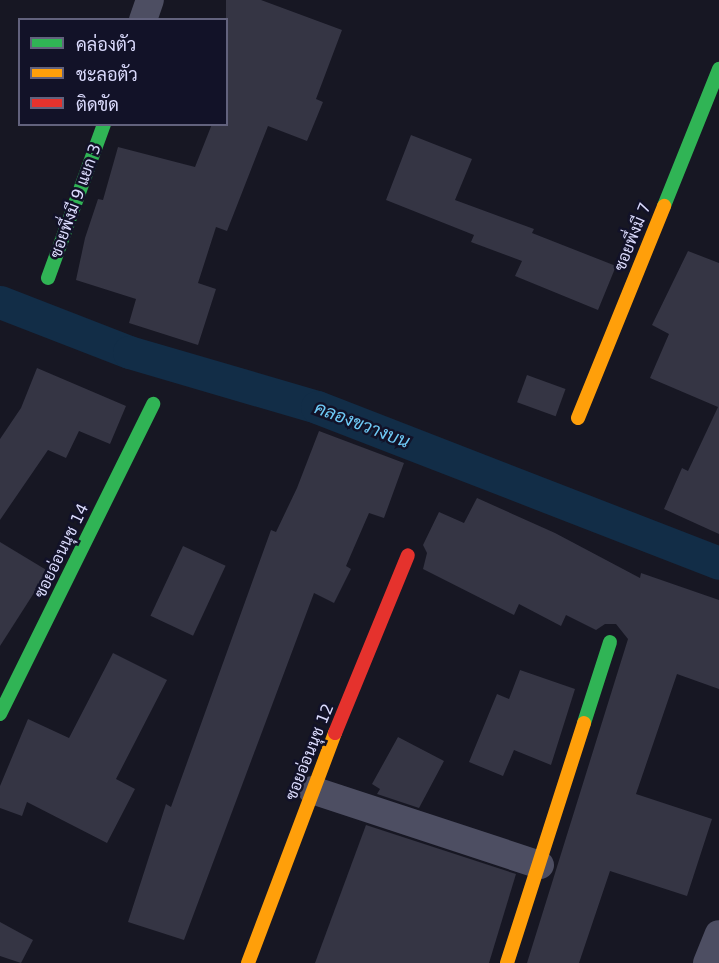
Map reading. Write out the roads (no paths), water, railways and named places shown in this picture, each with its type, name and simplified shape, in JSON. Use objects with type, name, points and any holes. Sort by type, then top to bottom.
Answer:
[{"type":"street","points":[[144,18],[150,0]]},
{"type":"street","name":"ซอยพึ่งมี 7","points":[[578,418],[719,69]]},
{"type":"street","name":"ซอยพึ่งมี 9 แยก 3","points":[[48,278],[104,126]]},
{"type":"street","name":"ซอยอ่อนนุช 14","points":[[0,714],[153,404]]},
{"type":"street","name":"ซอยอ่อนนุช 12","points":[[248,963],[312,790],[408,555]]},
{"type":"street","points":[[507,963],[610,642]]},
{"type":"street","points":[[312,790],[540,865]]},
{"type":"street","points":[[707,963],[719,934]]},
{"type":"waterway","name":"คลองขวางบน","points":[[0,302],[129,352],[317,407],[719,563]]}]
